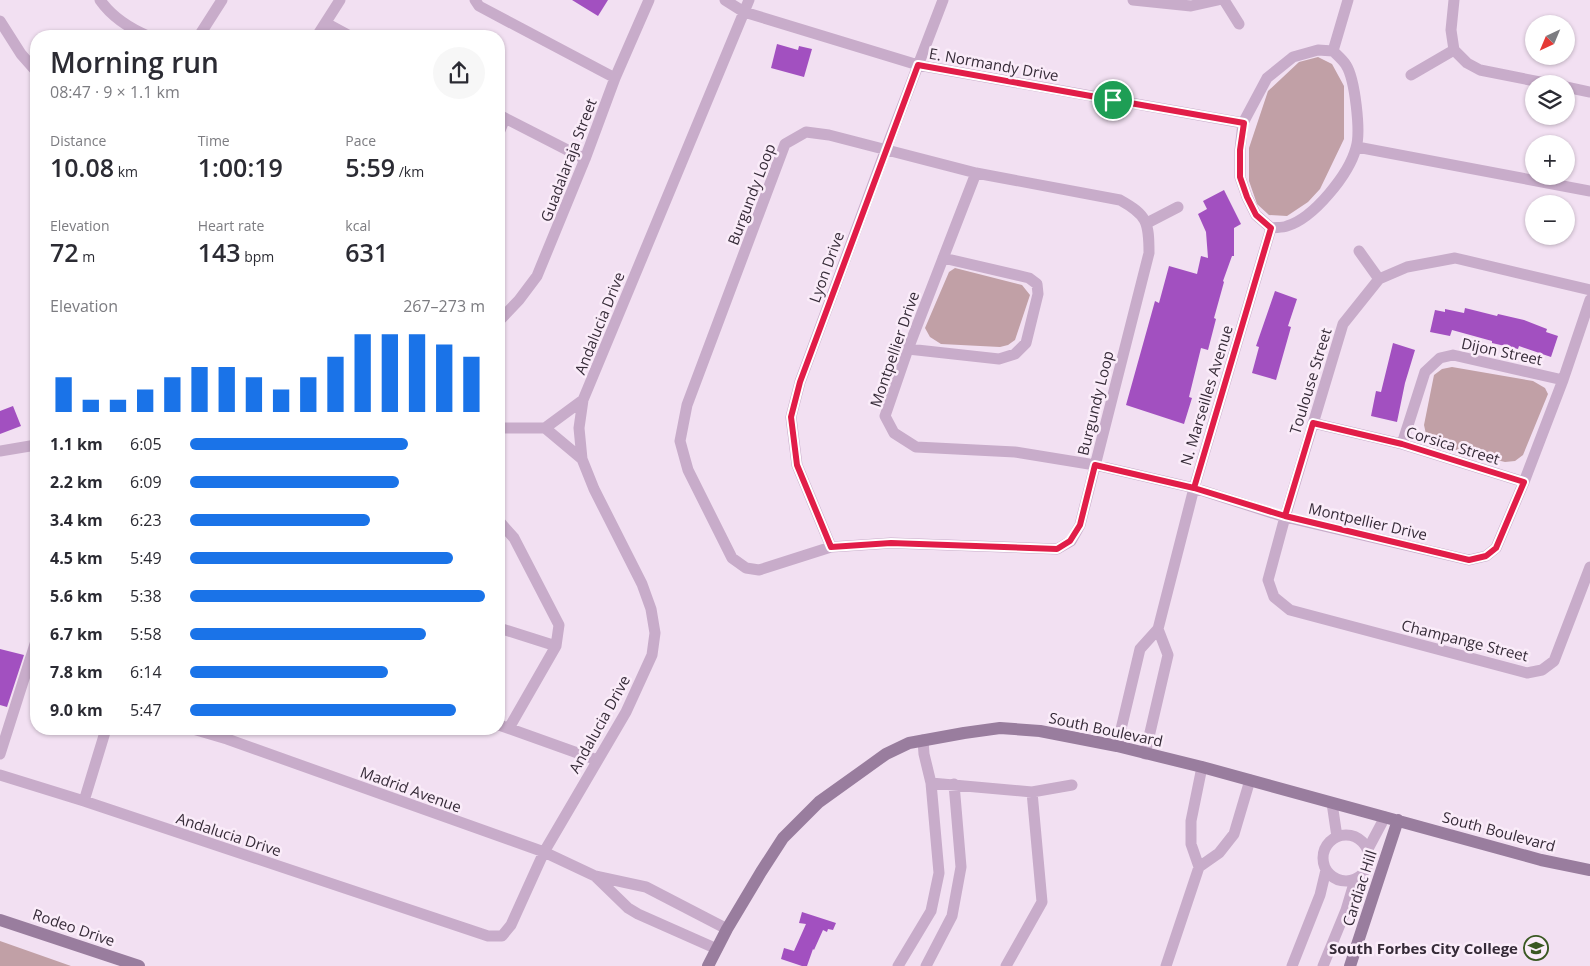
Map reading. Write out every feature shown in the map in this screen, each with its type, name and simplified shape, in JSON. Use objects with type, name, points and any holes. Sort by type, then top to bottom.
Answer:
[{"type":"main road","name":"South Boulevard","points":[[708,966],[727,929],[783,838],[819,802],[886,754],[909,744],[923,740],[1000,728],[1040,731],[1117,746],[1332,802],[1540,860],[1590,870]]},
{"type":"main road","name":"Cardiac Hill","points":[[1350,966],[1398,820]]},
{"type":"main road","name":"Rodeo Drive","points":[[0,920],[138,966]]},
{"type":"street","points":[[100,0],[107,10],[134,30]]},
{"type":"street","points":[[203,30],[222,0]]},
{"type":"street","points":[[321,30],[340,0]]},
{"type":"street","points":[[475,0],[480,6],[615,78]]},
{"type":"street","name":"Guadalaraja Street","points":[[505,315],[538,276],[615,78],[649,0]]},
{"type":"street","points":[[725,0],[744,12]]},
{"type":"street","name":"Andalucia Drive","points":[[0,775],[84,801],[488,936],[502,936],[511,925],[544,852],[626,712],[652,655],[655,633],[651,609],[642,584],[594,489],[582,459],[579,428],[583,400],[748,0]]},
{"type":"street","name":"Lyon Drive","points":[[831,547],[797,465],[791,417],[800,382],[943,0]]},
{"type":"street","points":[[1133,0],[1191,6],[1218,0]]},
{"type":"street","points":[[1224,0],[1239,24]]},
{"type":"street","points":[[1333,50],[1348,0]]},
{"type":"street","points":[[1454,0],[1451,30],[1454,50],[1467,63],[1480,70],[1525,79]]},
{"type":"street","name":"E. Normandy Drive","points":[[744,12],[918,65],[1244,123]]},
{"type":"street","points":[[0,21],[21,54],[30,64]]},
{"type":"street","points":[[326,23],[339,30]]},
{"type":"street","points":[[1318,50],[1333,50],[1346,65],[1354,85],[1357,147],[1337,184],[1320,204],[1303,218],[1287,226],[1271,228],[1256,215],[1240,177],[1240,150],[1244,123],[1267,78],[1293,57],[1318,50]]},
{"type":"street","points":[[1411,75],[1454,50]]},
{"type":"street","points":[[1575,89],[1590,92]]},
{"type":"street","points":[[505,119],[585,159]]},
{"type":"street","name":"Burgundy Loop","points":[[806,132],[829,135],[886,149],[976,173],[1120,200],[1135,209],[1147,223],[1149,253],[1080,525],[1070,541],[1057,549],[891,543],[831,547],[759,570],[746,568],[732,558],[688,470],[680,442],[687,406],[785,144],[806,132]]},
{"type":"street","points":[[1357,147],[1590,191]]},
{"type":"street","name":"Montpellier Drive","points":[[976,173],[908,349],[885,416],[894,433],[916,447],[1015,452],[1095,465],[1194,488],[1285,516],[1469,560],[1486,556],[1496,548],[1564,380],[1590,300]]},
{"type":"street","points":[[1147,223],[1178,207]]},
{"type":"street","name":"N. Marseilles Avenue","points":[[1158,629],[1194,488],[1271,228]]},
{"type":"street","points":[[1358,251],[1379,279]]},
{"type":"street","points":[[908,349],[999,359],[1014,354],[1026,343],[1038,294],[1038,284],[1029,278],[943,258]]},
{"type":"street","name":"Toulouse Street","points":[[1274,597],[1268,580],[1285,516],[1343,324],[1379,279],[1407,267],[1455,258],[1590,290]]},
{"type":"street","name":"Dijon Street","points":[[1402,444],[1425,372],[1440,358],[1453,355],[1564,380]]},
{"type":"street","points":[[505,428],[545,428],[583,400]]},
{"type":"street","name":"Corsica Street","points":[[1313,423],[1402,444],[1524,482]]},
{"type":"street","points":[[545,428],[582,459]]},
{"type":"street","points":[[0,451],[30,446]]},
{"type":"street","points":[[505,528],[514,538],[559,625],[556,646],[505,724]]},
{"type":"street","name":"Champange Street","points":[[1274,597],[1290,610],[1527,673],[1542,670],[1554,661],[1590,568]]},
{"type":"street","points":[[1117,746],[1140,649],[1158,629],[1168,656],[1145,754]]},
{"type":"street","points":[[505,630],[556,646]]},
{"type":"street","points":[[0,754],[30,660]]},
{"type":"street","points":[[505,726],[598,760]]},
{"type":"street","points":[[84,801],[104,735]]},
{"type":"street","name":"Madrid Avenue","points":[[213,735],[544,852],[595,876]]},
{"type":"street","points":[[224,735],[227,739]]},
{"type":"street","points":[[898,966],[931,911],[939,873],[932,782],[924,754],[923,740]]},
{"type":"street","points":[[1166,966],[1198,866],[1191,844],[1191,821],[1202,767]]},
{"type":"street","points":[[1198,866],[1219,853],[1234,834],[1250,780]]},
{"type":"street","points":[[932,782],[1032,792],[1072,785]]},
{"type":"street","points":[[926,966],[952,916],[961,867],[954,784]]},
{"type":"street","points":[[1006,966],[1042,902],[1032,792]]},
{"type":"street","points":[[1332,802],[1337,837]]},
{"type":"street","points":[[1368,849],[1385,817]]},
{"type":"street","points":[[1292,966],[1320,895],[1326,870],[1323,855],[1330,841],[1344,835],[1351,835],[1358,838],[1368,849],[1370,855],[1368,868],[1355,880],[1342,881],[1336,879],[1326,870]]},
{"type":"street","points":[[595,876],[646,887],[727,929]]},
{"type":"street","points":[[595,876],[628,908],[717,949]]},
{"type":"street","points":[[1324,966],[1346,910],[1355,880]]},
{"type":"shaded area","points":[[1318,57],[1332,64],[1344,86],[1344,139],[1320,189],[1308,202],[1287,216],[1269,215],[1257,204],[1249,181],[1249,148],[1268,91],[1299,62]]},
{"type":"shaded area","points":[[955,268],[1022,285],[1030,295],[1015,340],[1008,345],[1000,347],[941,344],[930,337],[925,328],[949,272]]},
{"type":"shaded area","points":[[1452,367],[1533,381],[1545,388],[1548,394],[1523,455],[1515,461],[1505,462],[1432,444],[1426,434],[1424,425],[1434,375],[1442,369]]},
{"type":"shaded area","points":[[0,941],[71,966],[0,966]]},
{"type":"building","points":[[572,0],[608,0],[598,16]]},
{"type":"building","points":[[777,44],[798,50],[799,46],[812,49],[804,77],[771,68]]},
{"type":"building","points":[[1224,190],[1241,224],[1234,228],[1234,256],[1232,256],[1223,281],[1208,350],[1201,348],[1189,397],[1192,398],[1184,424],[1126,405],[1155,301],[1159,303],[1169,266],[1197,274],[1201,256],[1208,258],[1206,232],[1198,214],[1207,209],[1203,201]]},
{"type":"building","points":[[1275,291],[1297,299],[1288,326],[1291,327],[1276,380],[1252,373],[1259,347],[1256,346]]},
{"type":"building","points":[[1465,308],[1524,320],[1547,329],[1546,332],[1558,336],[1551,357],[1519,346],[1518,349],[1492,343],[1492,341],[1452,330],[1450,336],[1430,332],[1435,310],[1445,312],[1445,309],[1464,313]]},
{"type":"building","points":[[1393,343],[1415,350],[1405,383],[1397,422],[1371,416],[1376,391],[1381,392]]},
{"type":"building","points":[[13,406],[21,426],[0,434],[0,411]]},
{"type":"building","points":[[0,649],[24,655],[7,707],[0,705]]},
{"type":"building","points":[[802,912],[836,923],[833,930],[828,929],[827,932],[823,930],[807,966],[781,959],[784,948],[794,951],[806,924],[799,923]]},
{"type":"place","name":"South Forbes City College","points":[[1536,948]]},
{"type":"route","points":[[1113,100],[918,65],[800,382],[791,417],[797,465],[831,547],[891,543],[1057,549],[1070,541],[1080,525],[1095,465],[1194,488],[1285,516],[1313,423],[1402,444],[1524,482],[1496,548],[1486,556],[1469,560],[1285,516],[1239,502],[1194,488],[1271,228],[1256,215],[1240,177],[1240,150],[1244,123],[1113,100]]}]
